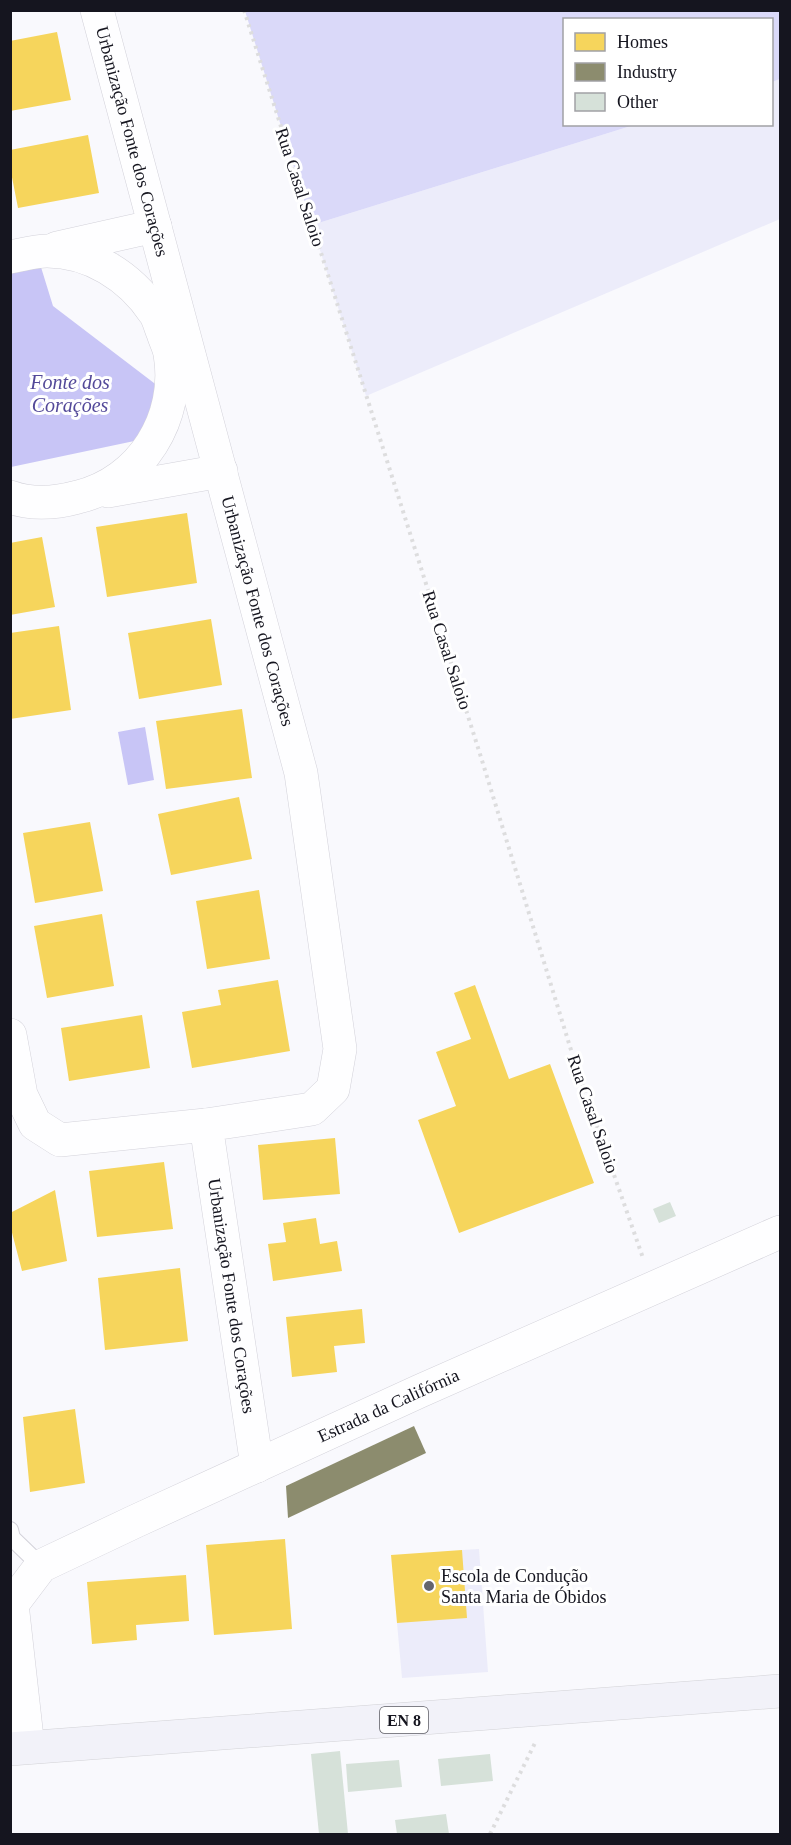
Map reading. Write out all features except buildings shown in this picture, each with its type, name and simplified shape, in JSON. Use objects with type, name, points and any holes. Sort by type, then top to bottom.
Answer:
[{"type":"main road","name":"EN 8","points":[[19,1748],[780,1692]]},
{"type":"street","name":"Urbanização Fonte dos Corações","points":[[10,1035],[21,1095],[35,1124],[60,1140],[206,1125],[312,1109],[333,1089],[340,1049],[301,773],[220,471],[179,350],[155,226],[97,10]]},
{"type":"street","points":[[10,257],[155,226]]},
{"type":"street","points":[[46,251],[89,258],[127,280],[155,313],[179,350],[171,396],[158,436],[133,469],[98,492]]},
{"type":"street","points":[[10,510],[220,471]]},
{"type":"street","points":[[10,497],[19,500],[57,503]]},
{"type":"street","name":"Urbanização Fonte dos Corações","points":[[206,1125],[257,1466]]},
{"type":"street","name":"Estrada da Califórnia","points":[[19,1748],[11,1606],[41,1566],[257,1466],[780,1232]]},
{"type":"lane","points":[[10,1530],[12,1538],[41,1566]]},
{"type":"path","name":"Rua Casal Saloio","points":[[244,10],[480,754],[575,1063],[654,1288]]},
{"type":"path","points":[[490,1834],[539,1735],[541,1710]]},
{"type":"shaded area","points":[[245,11],[780,11],[780,79],[773,82],[773,18],[563,18],[563,126],[631,126],[312,225]]},
{"type":"shaded area","points":[[780,79],[780,219],[366,396],[312,225],[631,126],[773,126],[773,82]]},
{"type":"shaded area","points":[[479,1549],[488,1672],[402,1678],[397,1623],[462,1550]]},
{"type":"water","name":"Fonte dos Corações","points":[[36,251],[53,306],[171,396],[158,436],[11,467],[10,257]]},
{"type":"water","points":[[145,727],[154,780],[128,785],[118,732]]},
{"type":"place","name":"Escola de Condução Santa Maria de Óbidos","points":[[429,1586]]}]
